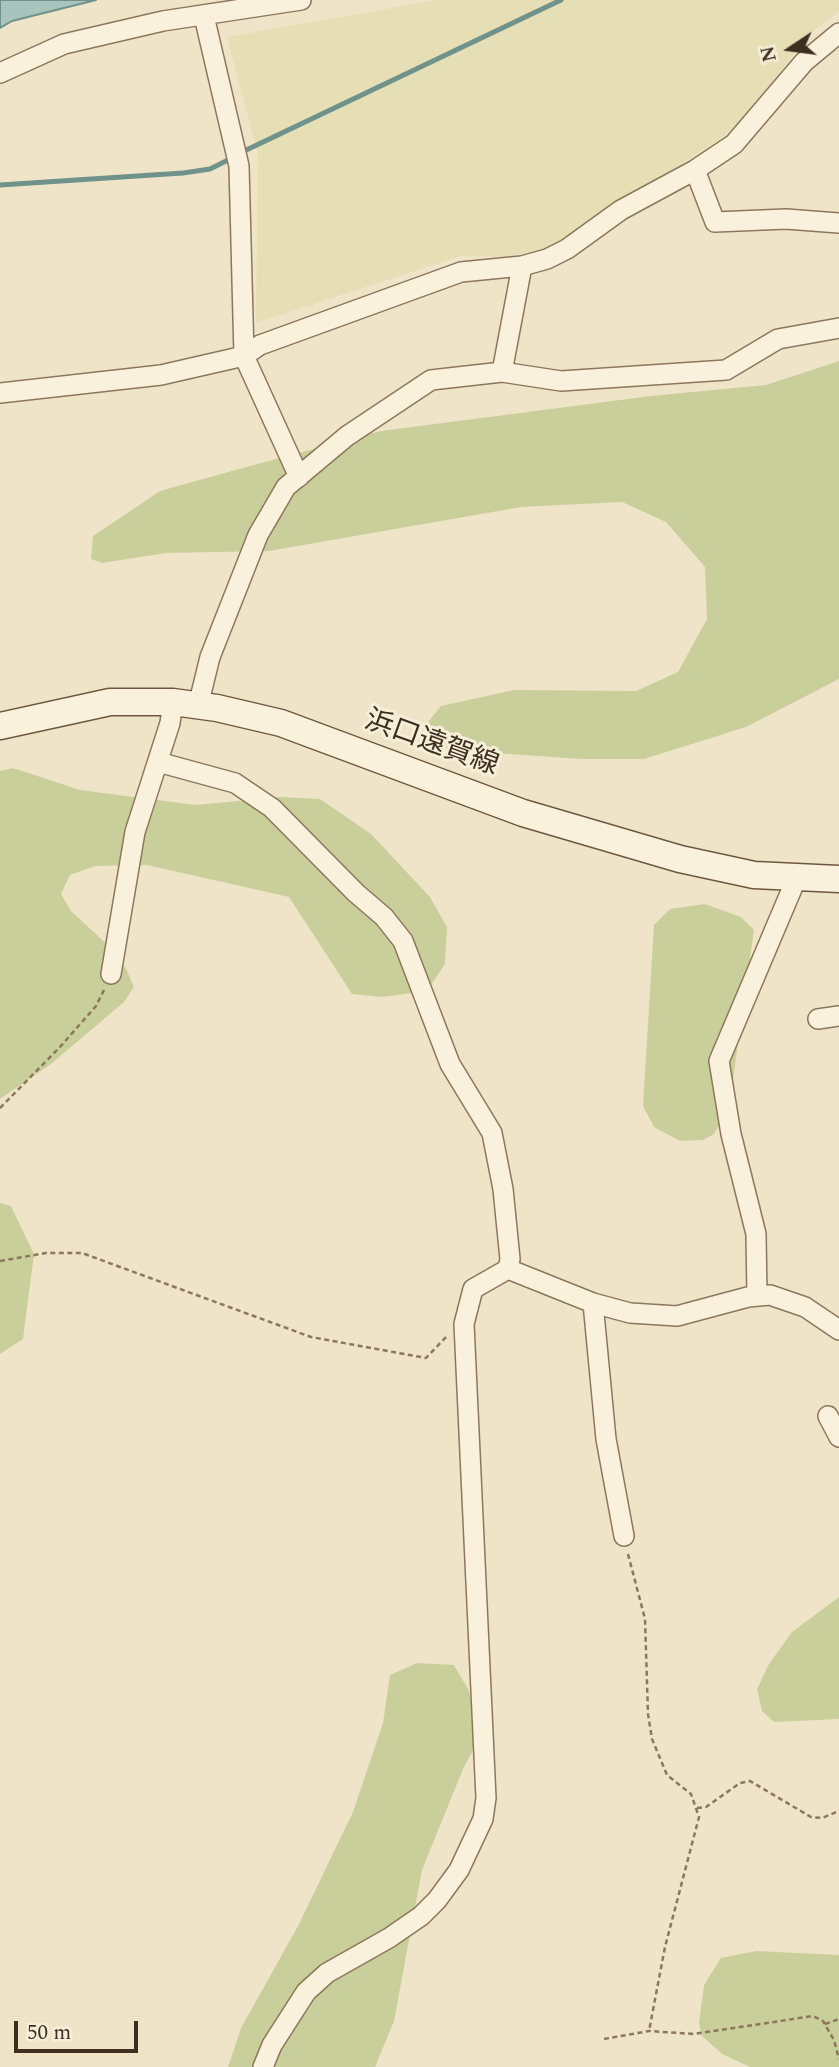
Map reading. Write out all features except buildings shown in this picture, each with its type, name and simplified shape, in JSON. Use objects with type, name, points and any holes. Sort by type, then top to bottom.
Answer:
[{"type":"main road","name":"浜口遠賀線","points":[[0,726],[110,702],[185,704],[281,723],[523,813],[680,859],[754,875],[839,879]]},
{"type":"street","points":[[0,73],[64,44],[163,20],[301,0]]},
{"type":"street","points":[[204,16],[239,166],[244,356],[299,477]]},
{"type":"street","points":[[0,393],[161,375],[244,356],[260,345],[461,272],[522,266],[567,249],[621,210],[695,170],[734,144],[804,62],[839,33]]},
{"type":"street","points":[[695,170],[715,222],[786,219],[839,223]]},
{"type":"street","points":[[502,372],[522,266]]},
{"type":"street","points":[[111,974],[135,832],[158,762],[210,657],[258,535],[286,487],[347,436],[431,380],[502,372],[561,381],[726,370],[778,339],[839,328]]},
{"type":"street","points":[[158,762],[235,783],[272,808],[356,893],[384,917],[403,941],[450,1064],[472,1096],[492,1133],[503,1189],[510,1259],[508,1269],[473,1289],[464,1324],[486,1798],[483,1819],[459,1870],[437,1900],[410,1924],[327,1973],[306,1992],[272,2045],[263,2067]]},
{"type":"street","points":[[757,1296],[756,1234],[731,1134],[719,1060],[797,877]]},
{"type":"street","points":[[818,1019],[839,1016]]},
{"type":"street","points":[[508,1269],[593,1303],[630,1313],[677,1316],[771,1295],[805,1307],[839,1330]]},
{"type":"street","points":[[593,1303],[606,1439],[624,1536]]},
{"type":"street","points":[[828,1416],[839,1437]]},
{"type":"path","points":[[0,1108],[96,1006],[111,974]]},
{"type":"path","points":[[0,1261],[46,1253],[82,1253],[311,1337],[426,1358],[452,1331],[464,1324]]},
{"type":"path","points":[[624,1536],[645,1619],[648,1714],[652,1738],[667,1775],[691,1794],[699,1817],[665,1947],[649,2031]]},
{"type":"path","points":[[697,1808],[706,1807],[740,1783],[750,1781],[811,1817],[821,1818],[839,1811]]},
{"type":"path","points":[[604,2039],[649,2031],[694,2034],[813,2016],[825,2024],[834,2040],[839,2059]]},
{"type":"path","points":[[825,2024],[839,2019]]},
{"type":"shaded area","points":[[437,0],[839,0],[839,11],[804,38],[767,92],[727,134],[548,251],[500,257],[460,256],[256,323],[258,155],[227,37]]},
{"type":"green space","points":[[839,361],[839,679],[746,727],[644,759],[581,759],[451,750],[429,742],[428,722],[441,706],[514,690],[636,691],[678,672],[707,619],[705,567],[666,522],[622,502],[521,507],[269,551],[166,553],[102,563],[91,559],[93,536],[160,491],[381,431],[651,396],[766,385]]},
{"type":"green space","points":[[13,768],[80,790],[196,805],[280,797],[320,799],[371,834],[430,897],[447,927],[445,964],[427,991],[382,997],[352,994],[289,897],[147,865],[95,866],[70,875],[61,894],[71,911],[112,949],[134,987],[124,1002],[51,1064],[0,1099],[0,771]]},
{"type":"green space","points":[[705,904],[741,917],[754,930],[729,1108],[714,1134],[703,1140],[680,1141],[654,1127],[643,1106],[654,925],[670,909]]},
{"type":"green space","points":[[0,1203],[11,1206],[34,1254],[23,1339],[0,1354]]},
{"type":"green space","points":[[839,1597],[839,1719],[774,1722],[762,1711],[757,1689],[769,1664],[792,1632]]},
{"type":"green space","points":[[417,1663],[454,1665],[469,1691],[479,1739],[463,1769],[422,1870],[394,2021],[375,2067],[228,2067],[241,2028],[298,1926],[353,1812],[383,1723],[390,1675]]},
{"type":"green space","points":[[756,1951],[839,1955],[839,2067],[750,2067],[722,2054],[701,2035],[699,2023],[704,1985],[721,1958]]},
{"type":"water","points":[[0,0],[96,0],[12,21],[0,28]]},
{"type":"waterway","points":[[240,153],[561,0]]},
{"type":"waterway","points":[[0,185],[183,173],[210,169],[232,158]]}]
